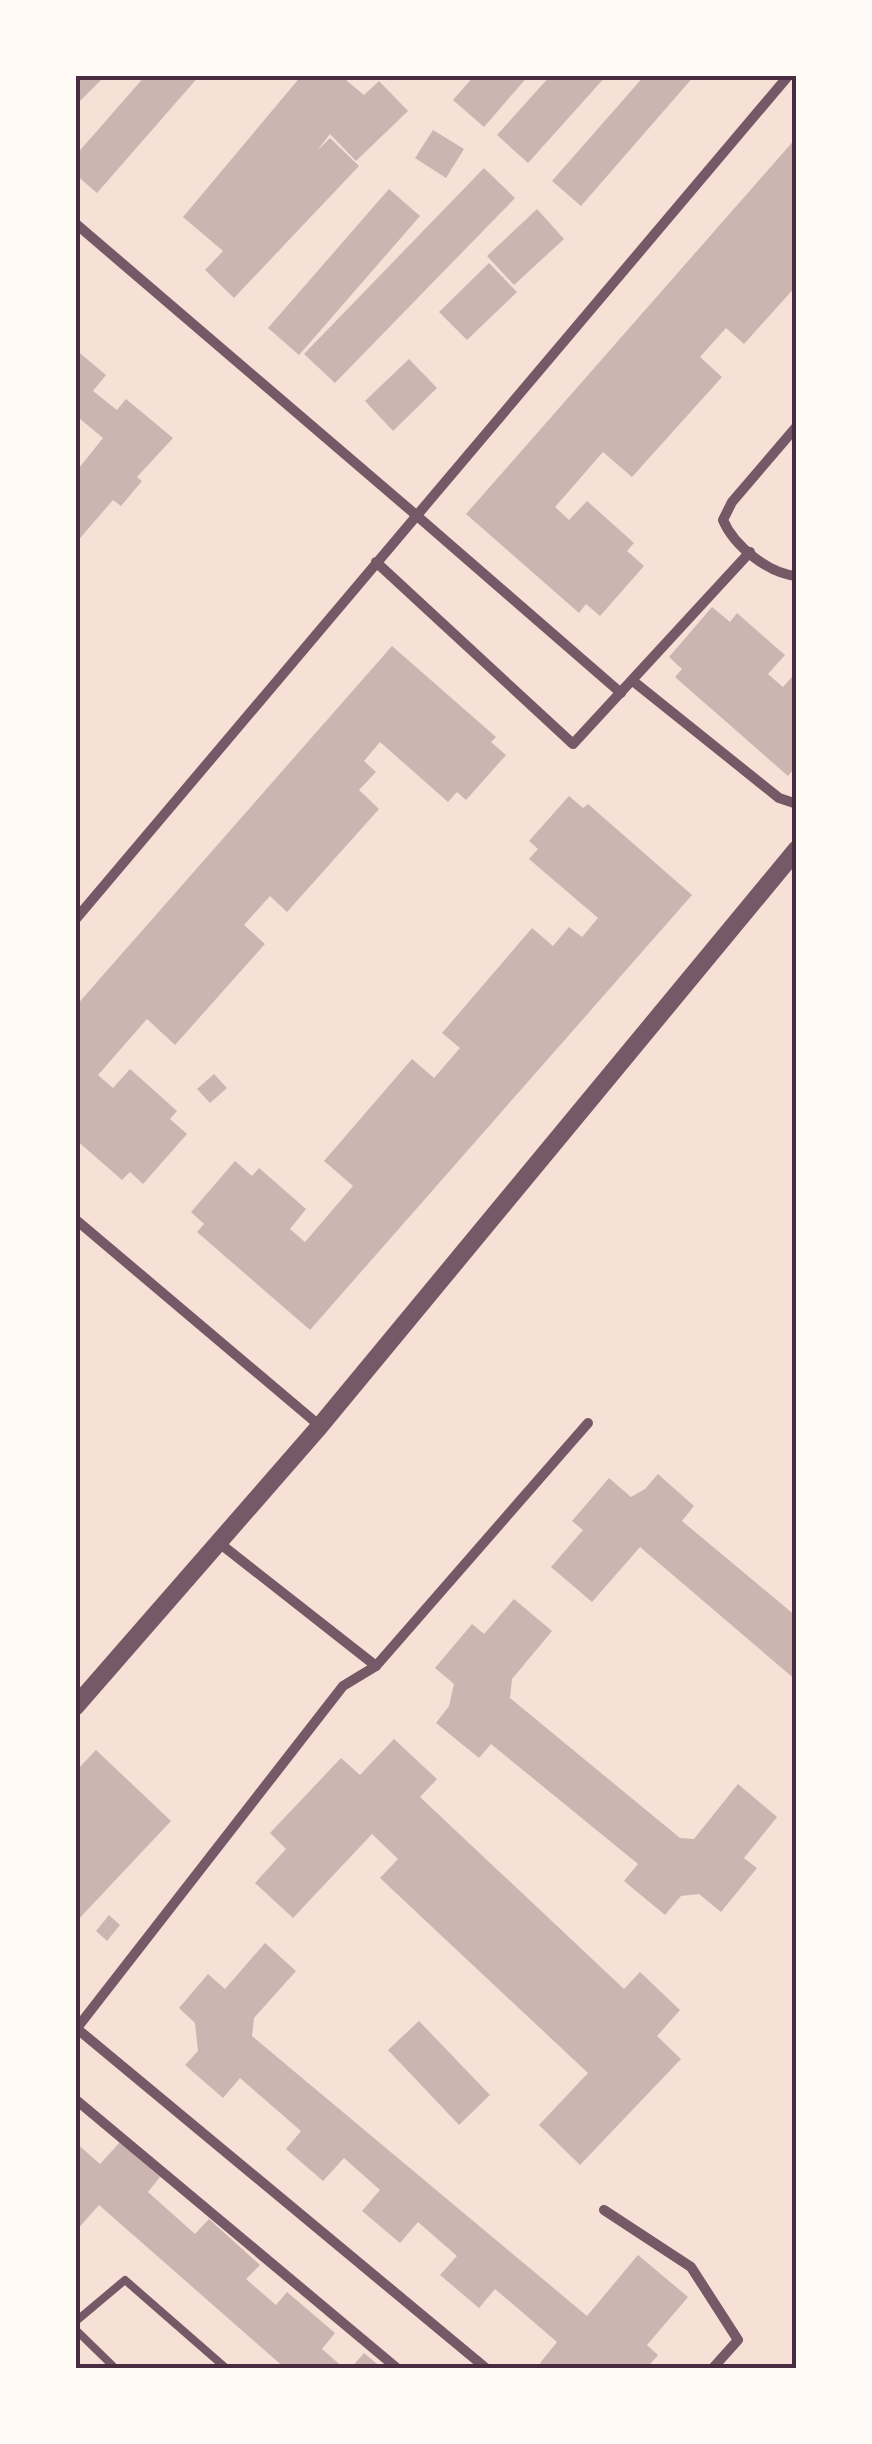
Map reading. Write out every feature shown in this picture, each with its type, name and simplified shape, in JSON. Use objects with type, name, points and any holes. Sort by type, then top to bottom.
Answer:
[{"type":"street","points":[[75,920],[789,75]]},
{"type":"street","points":[[75,223],[621,693]]},
{"type":"street","points":[[797,426],[732,502],[723,520],[728,533],[776,573],[797,576]]},
{"type":"street","points":[[376,562],[572,744],[750,552]]},
{"type":"street","points":[[633,681],[767,789],[797,804]]},
{"type":"street","points":[[75,1707],[320,1426],[797,850]]},
{"type":"street","points":[[75,1219],[320,1426]]},
{"type":"street","points":[[488,2369],[76,2028],[344,1686],[376,1666],[588,1423]]},
{"type":"street","points":[[218,1542],[376,1666]]},
{"type":"street","points":[[75,2099],[398,2369]]},
{"type":"street","points":[[604,2210],[691,2267],[738,2340],[712,2369]]},
{"type":"lane","points":[[116,2369],[75,2326],[125,2280],[227,2369]]},
{"type":"building","points":[[75,75],[106,75],[75,106]]},
{"type":"building","points":[[146,75],[200,75],[97,193],[75,174],[75,156]]},
{"type":"building","points":[[302,75],[340,75],[364,95],[379,81],[408,111],[356,161],[330,134],[317,151],[330,138],[359,166],[234,298],[205,270],[223,251],[183,217]]},
{"type":"building","points":[[475,75],[529,75],[484,127],[453,100]]},
{"type":"building","points":[[551,75],[607,75],[528,163],[497,135]]},
{"type":"building","points":[[645,75],[695,75],[581,206],[552,181]]},
{"type":"building","points":[[433,130],[464,149],[446,178],[415,158]]},
{"type":"building","points":[[797,137],[797,285],[744,344],[726,328],[700,357],[722,377],[632,477],[603,452],[555,507],[569,520],[587,501],[634,543],[627,551],[644,566],[600,616],[586,604],[579,613],[466,514]]},
{"type":"building","points":[[484,168],[515,198],[335,383],[304,354]]},
{"type":"building","points":[[389,189],[420,216],[299,355],[268,328]]},
{"type":"building","points":[[537,209],[564,239],[514,285],[487,256]]},
{"type":"building","points":[[489,263],[517,292],[467,340],[439,312]]},
{"type":"building","points":[[75,349],[106,375],[93,391],[117,410],[126,399],[173,438],[137,477],[142,481],[121,506],[113,500],[75,544],[75,473],[103,438],[79,418],[75,423]]},
{"type":"building","points":[[409,359],[437,388],[393,431],[365,401]]},
{"type":"building","points":[[712,607],[730,622],[737,613],[785,655],[768,674],[783,687],[797,671],[797,765],[788,776],[675,677],[682,669],[669,657]]},
{"type":"building","points":[[392,646],[496,737],[491,742],[506,755],[466,800],[457,792],[448,802],[380,742],[364,761],[376,772],[359,790],[379,809],[287,912],[270,896],[244,925],[265,944],[175,1045],[147,1019],[98,1075],[113,1088],[130,1069],[177,1111],[170,1119],[187,1134],[143,1184],[130,1172],[122,1180],[75,1139],[75,1007]]},
{"type":"building","points":[[569,796],[583,808],[588,804],[692,895],[310,1330],[197,1232],[204,1224],[191,1212],[235,1161],[252,1176],[259,1168],[306,1209],[290,1229],[305,1242],[353,1186],[324,1161],[412,1059],[434,1078],[460,1048],[442,1033],[532,928],[553,946],[569,927],[582,937],[598,918],[529,859],[538,849],[529,841]]},
{"type":"building","points":[[214,1074],[227,1088],[210,1103],[197,1089]]},
{"type":"building","points":[[658,1474],[694,1506],[682,1521],[797,1617],[797,1681],[640,1547],[592,1602],[551,1567],[583,1530],[572,1521],[609,1478],[631,1497]]},
{"type":"building","points":[[514,1599],[552,1631],[512,1679],[510,1698],[680,1838],[694,1839],[738,1784],[777,1817],[744,1858],[757,1868],[721,1912],[699,1894],[681,1896],[665,1915],[624,1881],[638,1864],[491,1744],[479,1758],[436,1723],[449,1706],[454,1684],[435,1668],[472,1624],[484,1634]]},
{"type":"building","points":[[394,1739],[437,1779],[420,1797],[624,1989],[640,1972],[680,2010],[657,2036],[681,2059],[580,2165],[539,2125],[588,2073],[380,1878],[398,1859],[372,1834],[293,1918],[255,1883],[286,1849],[270,1833],[341,1758],[360,1775]]},
{"type":"building","points":[[96,1750],[171,1821],[75,1923],[75,1772]]},
{"type":"building","points":[[109,1915],[120,1925],[107,1941],[96,1931]]},
{"type":"building","points":[[265,1943],[296,1971],[254,2018],[252,2036],[587,2316],[638,2255],[688,2297],[647,2345],[658,2355],[646,2369],[548,2369],[540,2363],[557,2342],[495,2289],[479,2308],[440,2275],[457,2256],[418,2222],[400,2243],[362,2211],[380,2190],[344,2158],[323,2181],[286,2149],[301,2131],[240,2078],[223,2098],[185,2065],[198,2051],[195,2023],[179,2008],[208,1974],[225,1989]]},
{"type":"building","points":[[419,2021],[490,2095],[459,2125],[388,2050]]},
{"type":"building","points":[[75,2142],[100,2164],[120,2142],[160,2177],[148,2192],[195,2234],[209,2219],[260,2265],[246,2279],[276,2305],[287,2292],[335,2333],[322,2349],[345,2369],[286,2369],[99,2205],[75,2232]]},
{"type":"building","points":[[364,2353],[383,2369],[350,2369]]}]
